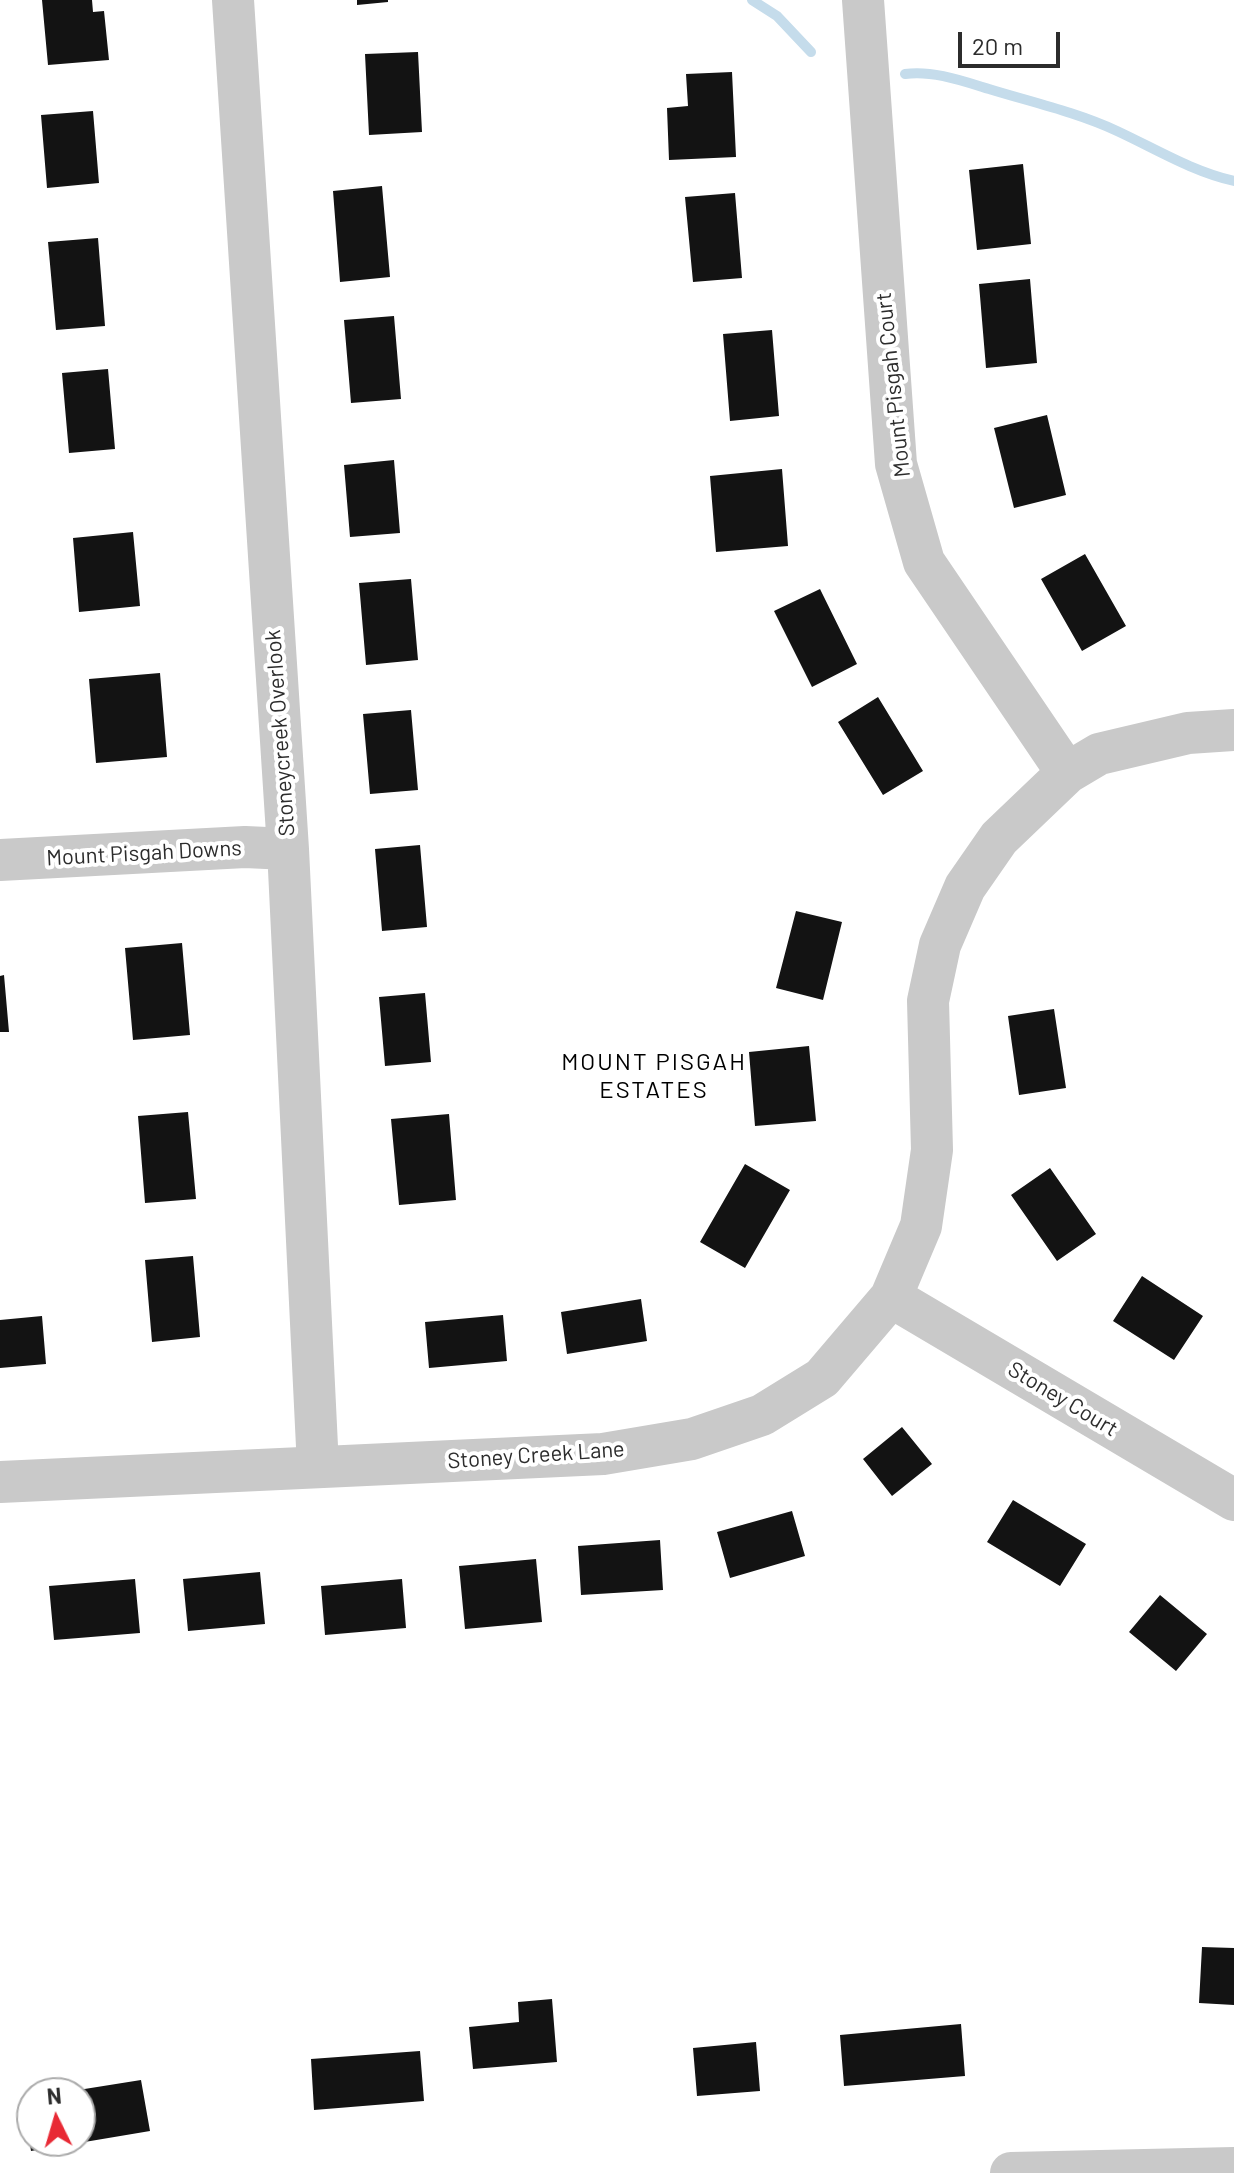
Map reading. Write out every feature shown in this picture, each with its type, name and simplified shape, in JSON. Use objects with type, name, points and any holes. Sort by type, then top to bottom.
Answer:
[{"type":"street","name":"Stoneycreek Overlook","points":[[233,0],[288,849],[318,1467]]},
{"type":"street","name":"Mount Pisgah Court","points":[[863,0],[896,464],[924,562],[1067,773]]},
{"type":"street","name":"Stoney Creek Lane","points":[[0,1482],[603,1454],[692,1439],[762,1415],[822,1378],[891,1297],[921,1226],[932,1150],[928,1001],[940,945],[965,887],[999,838],[1067,773],[1099,754],[1188,733],[1234,730]]},
{"type":"street","name":"Mount Pisgah Downs","points":[[0,860],[245,847],[288,849]]},
{"type":"street","name":"Stoney Court","points":[[891,1297],[1234,1500]]},
{"type":"street","points":[[1011,2173],[1234,2168]]},
{"type":"building","points":[[42,0],[92,0],[93,12],[104,11],[109,60],[48,65]]},
{"type":"building","points":[[357,0],[388,0],[388,2],[357,5]]},
{"type":"building","points":[[418,52],[422,132],[369,135],[365,54]]},
{"type":"building","points":[[732,72],[736,157],[669,160],[667,108],[688,106],[686,74]]},
{"type":"building","points":[[93,111],[99,183],[47,188],[41,115]]},
{"type":"building","points":[[1023,164],[1031,244],[977,250],[969,170]]},
{"type":"building","points":[[382,186],[390,277],[340,282],[333,191]]},
{"type":"building","points":[[735,193],[742,278],[693,282],[685,197]]},
{"type":"building","points":[[98,238],[105,326],[56,330],[48,242]]},
{"type":"building","points":[[1030,279],[1037,363],[986,368],[979,284]]},
{"type":"building","points":[[394,316],[401,399],[351,403],[344,320]]},
{"type":"building","points":[[772,330],[779,416],[730,421],[723,334]]},
{"type":"building","points":[[108,369],[115,449],[69,453],[62,373]]},
{"type":"building","points":[[1047,415],[1066,495],[1014,508],[994,428]]},
{"type":"building","points":[[394,460],[400,533],[350,537],[344,465]]},
{"type":"building","points":[[782,469],[788,546],[716,552],[710,476]]},
{"type":"building","points":[[133,532],[140,606],[79,612],[73,538]]},
{"type":"building","points":[[1085,554],[1126,626],[1082,651],[1041,579]]},
{"type":"building","points":[[411,579],[418,660],[366,665],[359,583]]},
{"type":"building","points":[[820,589],[857,664],[812,687],[774,611]]},
{"type":"building","points":[[160,673],[167,757],[96,763],[89,679]]},
{"type":"building","points":[[878,697],[923,771],[883,795],[838,722]]},
{"type":"building","points":[[411,710],[418,790],[370,794],[363,714]]},
{"type":"building","points":[[420,845],[427,927],[382,931],[375,849]]},
{"type":"building","points":[[796,911],[842,922],[823,1000],[776,988]]},
{"type":"building","points":[[182,943],[190,1035],[133,1040],[125,948]]},
{"type":"building","points":[[4,975],[9,1032],[0,1032],[0,976]]},
{"type":"building","points":[[425,993],[431,1062],[385,1066],[379,997]]},
{"type":"building","points":[[1054,1009],[1066,1088],[1019,1095],[1008,1016]]},
{"type":"building","points":[[809,1046],[816,1121],[755,1126],[749,1052]]},
{"type":"building","points":[[188,1112],[196,1199],[145,1203],[138,1116]]},
{"type":"building","points":[[449,1114],[456,1200],[399,1205],[391,1119]]},
{"type":"building","points":[[745,1164],[790,1190],[745,1268],[700,1242]]},
{"type":"building","points":[[1050,1168],[1096,1234],[1057,1261],[1011,1195]]},
{"type":"building","points":[[193,1256],[200,1337],[152,1342],[145,1260]]},
{"type":"building","points":[[1142,1276],[1203,1316],[1174,1360],[1113,1321]]},
{"type":"building","points":[[641,1299],[647,1341],[567,1354],[561,1312]]},
{"type":"building","points":[[503,1315],[507,1361],[429,1368],[425,1322]]},
{"type":"building","points":[[42,1316],[46,1364],[0,1368],[0,1320]]},
{"type":"building","points":[[902,1427],[932,1464],[892,1496],[863,1459]]},
{"type":"building","points":[[1013,1500],[1086,1544],[1060,1586],[987,1542]]},
{"type":"building","points":[[792,1511],[805,1556],[730,1578],[717,1532]]},
{"type":"building","points":[[660,1540],[663,1590],[581,1595],[578,1546]]},
{"type":"building","points":[[536,1559],[542,1622],[465,1629],[459,1566]]},
{"type":"building","points":[[260,1572],[265,1624],[188,1631],[183,1579]]},
{"type":"building","points":[[135,1579],[140,1633],[54,1640],[49,1586]]},
{"type":"building","points":[[402,1579],[406,1628],[325,1635],[321,1586]]},
{"type":"building","points":[[1160,1595],[1207,1634],[1176,1671],[1129,1632]]},
{"type":"building","points":[[1202,1947],[1234,1948],[1234,2005],[1199,2003]]},
{"type":"building","points":[[552,1999],[557,2062],[473,2069],[469,2027],[519,2022],[518,2002]]},
{"type":"building","points":[[961,2024],[965,2076],[844,2086],[840,2035]]},
{"type":"building","points":[[756,2042],[760,2091],[697,2096],[693,2048]]},
{"type":"building","points":[[420,2051],[424,2101],[314,2110],[311,2059]]},
{"type":"building","points":[[141,2080],[150,2131],[96,2140],[96,2087]]},
{"type":"waterway","points":[[752,0],[777,16],[811,52]]},
{"type":"waterway","points":[[905,74],[947,77],[1070,113],[1117,131],[1188,166],[1234,181]]},
{"type":"district","name":"MOUNT PISGAH ESTATES","points":[[654,1076]]}]
